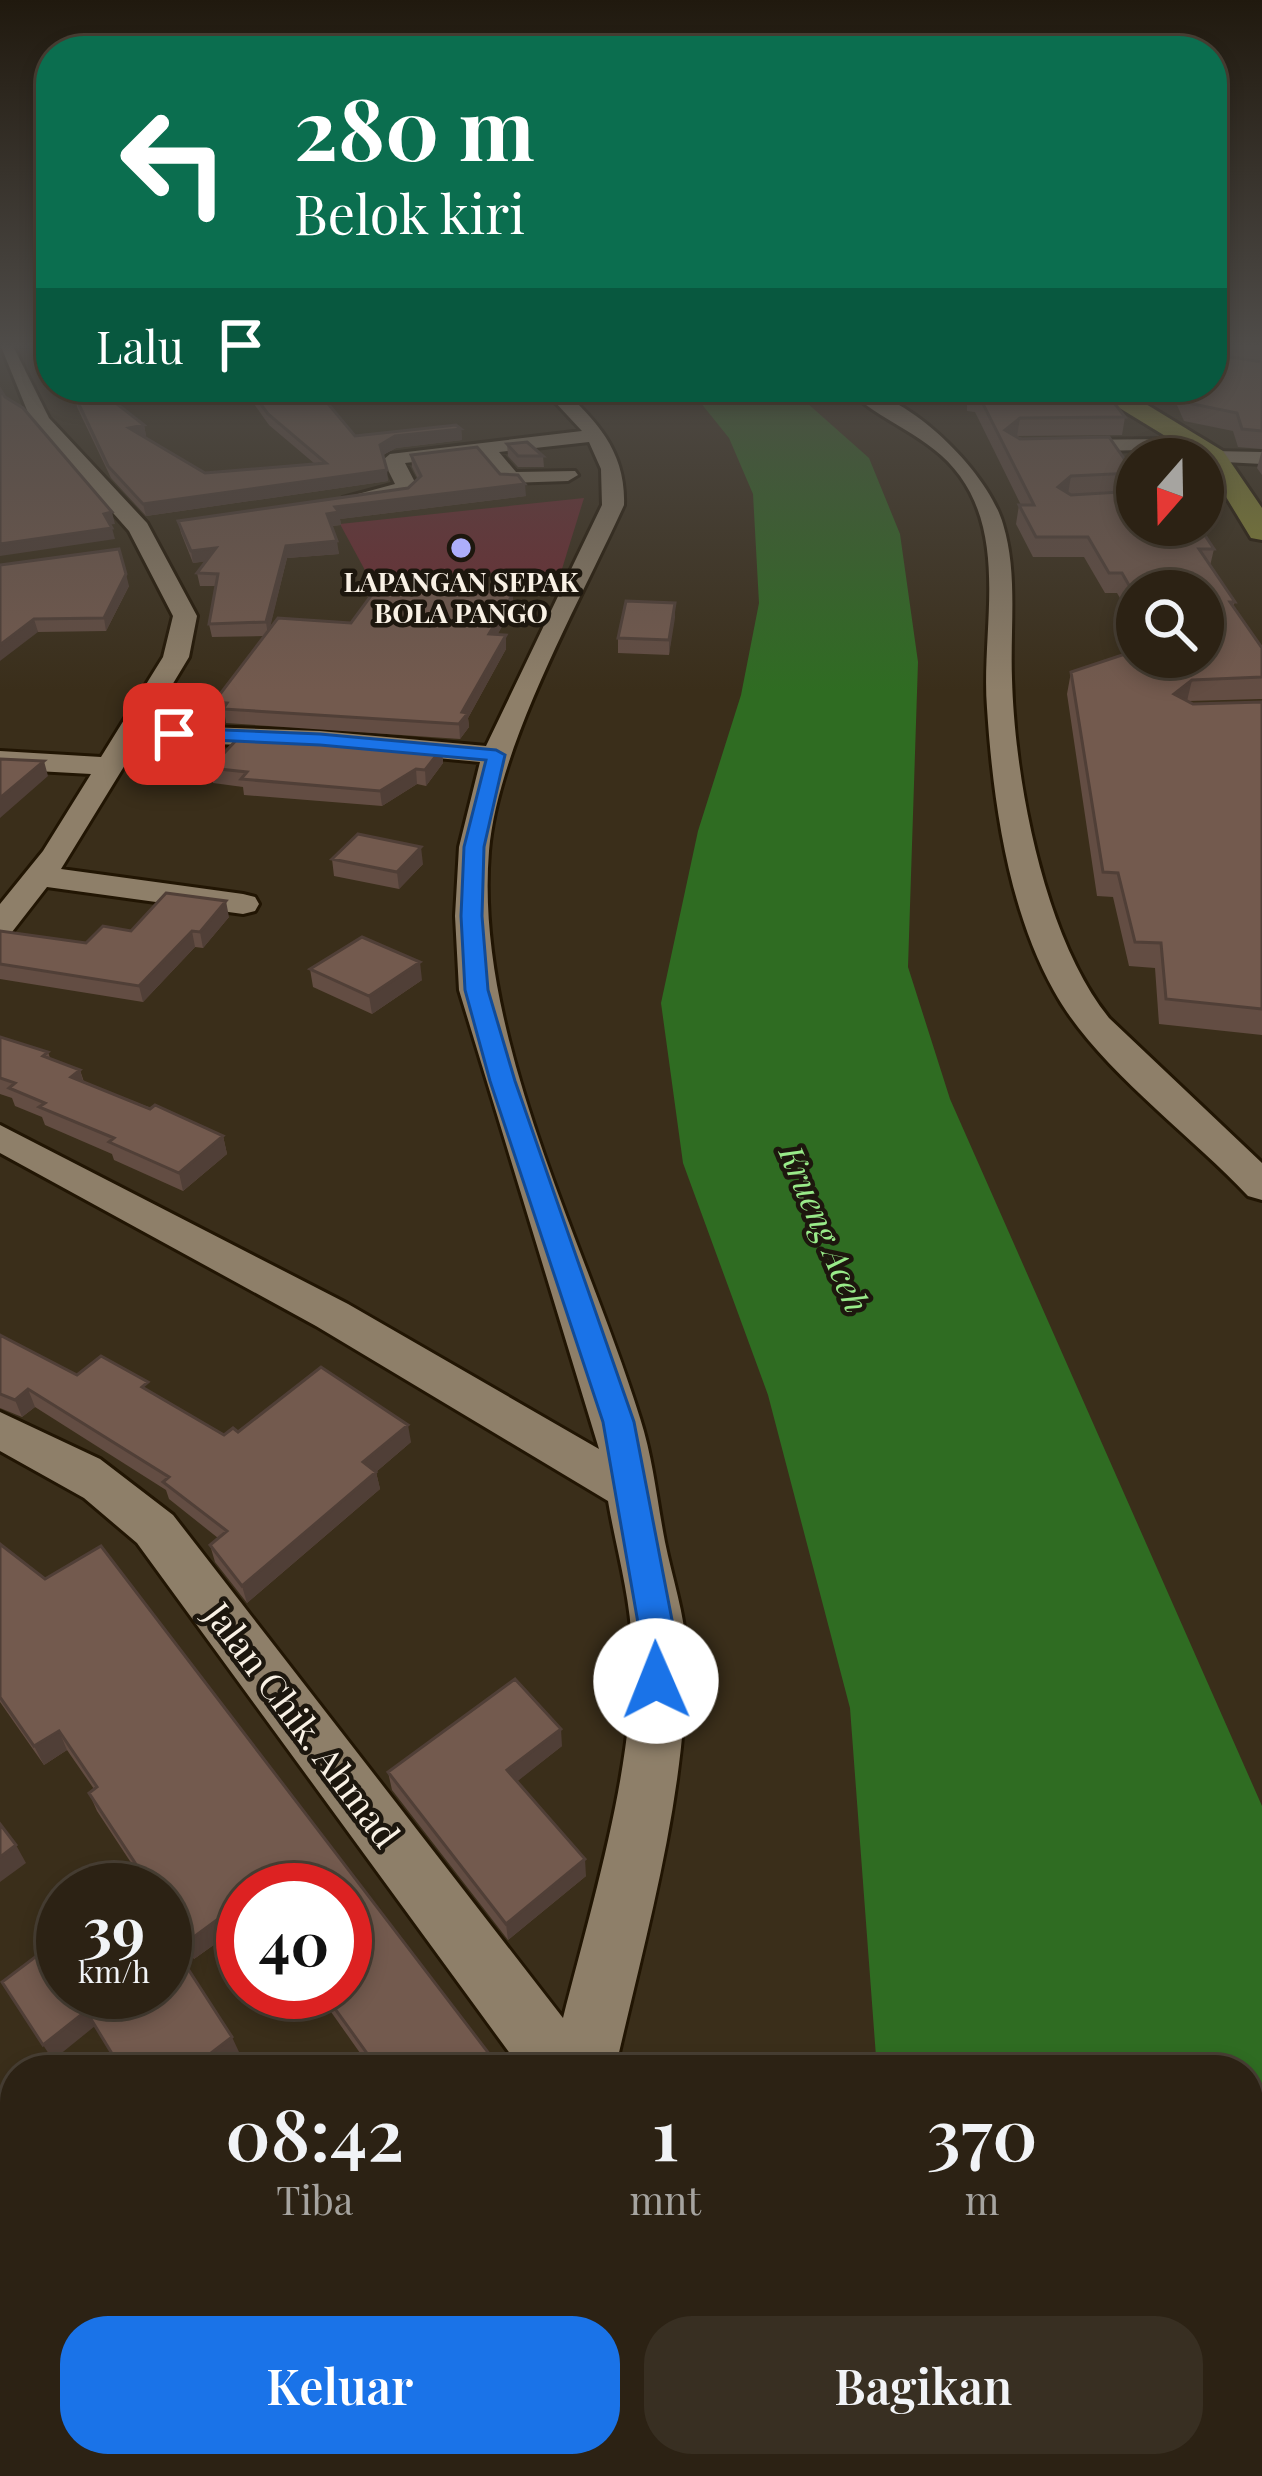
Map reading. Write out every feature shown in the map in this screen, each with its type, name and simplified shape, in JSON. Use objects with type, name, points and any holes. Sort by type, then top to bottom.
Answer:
[{"type":"highway","points":[[1224,497],[1262,531]]},
{"type":"highway","points":[[1224,513],[1262,568]]},
{"type":"street","points":[[0,926],[39,876],[110,766],[183,638],[185,616],[143,537],[68,460]]},
{"type":"street","points":[[335,500],[408,488],[394,460]]},
{"type":"street","points":[[495,460],[511,479],[568,475]]},
{"type":"street","points":[[586,2055],[631,1870],[651,1752],[659,1646],[618,1422],[502,1081],[477,990],[471,916],[474,847],[496,755],[614,505],[616,489],[606,460]]},
{"type":"street","points":[[953,460],[982,493],[994,527],[998,672],[1007,760],[1036,902],[1070,990],[1108,1040],[1262,1187]]},
{"type":"street","points":[[1224,466],[1255,460]]},
{"type":"street","points":[[130,733],[320,739],[496,755]]},
{"type":"street","points":[[0,760],[110,766]]},
{"type":"street","points":[[39,876],[243,904]]},
{"type":"street","points":[[0,1137],[332,1315],[631,1491]]},
{"type":"street","name":"Jalan Chik. Ahmad","points":[[0,1430],[76,1464],[119,1494],[154,1529],[551,2055]]},
{"type":"shaded area","name":"LAPANGAN SEPAK BOLA PANGO","points":[[584,498],[561,572],[367,574],[340,524]]},
{"type":"water","name":"Krueng Aceh","points":[[738,460],[870,460],[900,534],[918,662],[908,967],[950,1099],[1262,1806],[1262,2055],[876,2055],[850,1708],[768,1395],[683,1163],[661,1003],[698,831],[741,695],[759,603],[753,494]]},
{"type":"building","points":[[0,460],[67,460],[112,512],[104,514],[112,528],[0,544]]},
{"type":"building","points":[[105,460],[182,460],[205,473],[326,463],[322,460],[384,460],[387,470],[143,504]]},
{"type":"building","points":[[413,460],[488,460],[500,474],[518,475],[525,484],[335,507],[339,512],[327,514],[337,541],[286,546],[266,622],[209,624],[218,574],[197,573],[216,548],[191,551],[178,521],[408,488],[421,476]]},
{"type":"building","points":[[1011,460],[1116,460],[1116,474],[1071,476],[1058,487],[1071,495],[1116,492],[1116,546],[1212,546],[1214,549],[1199,549],[1213,570],[1109,573],[1088,537],[1036,537],[1019,505],[1034,505]]},
{"type":"building","points":[[119,549],[126,574],[104,618],[34,619],[0,645],[0,565]]},
{"type":"building","points":[[381,582],[513,594],[489,634],[506,635],[459,724],[223,709],[227,703],[214,702],[278,618],[351,623]]},
{"type":"building","points":[[1224,586],[1262,648],[1262,677],[1192,680],[1174,694],[1193,704],[1262,702],[1262,1009],[1166,999],[1161,943],[1135,942],[1118,873],[1103,872],[1071,672],[1116,657],[1116,678],[1224,678]]},
{"type":"building","points":[[626,601],[675,603],[669,640],[618,638]]},
{"type":"building","points":[[242,734],[442,748],[425,770],[416,769],[380,791],[241,779],[247,772],[210,768]]},
{"type":"building","points":[[0,759],[44,761],[0,798]]},
{"type":"building","points":[[358,834],[421,847],[397,872],[332,859]]},
{"type":"building","points":[[166,893],[226,901],[200,932],[192,931],[139,986],[0,964],[0,931],[86,943],[103,926],[131,931]]},
{"type":"building","points":[[362,937],[420,962],[369,996],[310,969]]},
{"type":"building","points":[[0,1037],[48,1052],[43,1056],[80,1070],[71,1077],[150,1109],[155,1105],[223,1136],[179,1173],[109,1142],[114,1138],[39,1107],[45,1103],[9,1088],[15,1083],[0,1078]]},
{"type":"building","points":[[0,1335],[77,1375],[101,1356],[148,1382],[142,1387],[224,1435],[233,1428],[238,1432],[321,1367],[408,1425],[363,1462],[376,1472],[242,1586],[210,1545],[227,1531],[163,1482],[169,1477],[28,1389],[15,1400],[0,1394]]},
{"type":"building","points":[[0,1544],[45,1579],[101,1546],[343,1863],[216,1863],[216,1921],[192,1938],[192,1863],[135,1863],[89,1793],[97,1787],[59,1731],[34,1746],[0,1697]]},
{"type":"building","points":[[515,1679],[561,1729],[507,1770],[585,1859],[506,1924],[388,1772]]},
{"type":"building","points":[[0,1824],[16,1845],[0,1857]]},
{"type":"building","points":[[372,1901],[490,2055],[368,2055],[342,2019],[372,2019]]},
{"type":"building","points":[[36,1956],[36,2019],[76,2019],[43,2045],[2,1982]]},
{"type":"building","points":[[192,1975],[216,2019],[232,2037],[209,2055],[113,2055],[91,2019],[192,2019]]},
{"type":"place","name":"LAPANGAN SEPAK BOLA PANGO","points":[[461,548]]},
{"type":"route","points":[[174,734],[320,739],[496,755],[474,847],[471,916],[477,990],[502,1081],[618,1422],[659,1646],[656,1681]]}]
